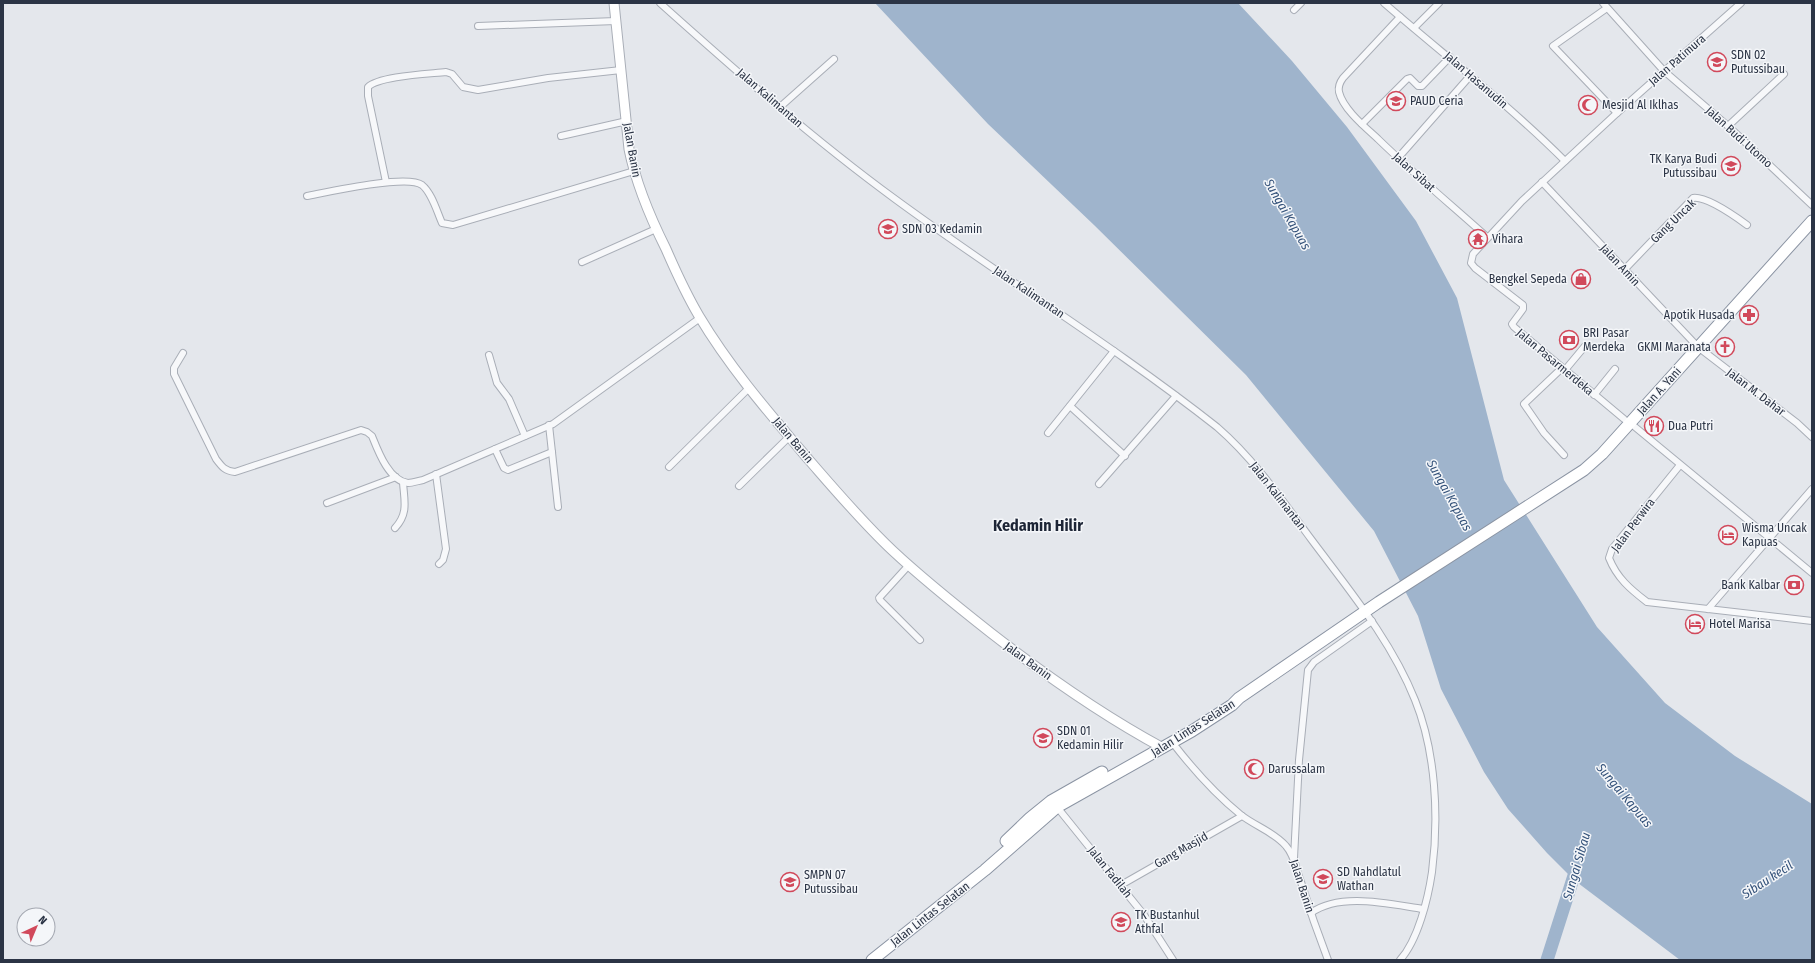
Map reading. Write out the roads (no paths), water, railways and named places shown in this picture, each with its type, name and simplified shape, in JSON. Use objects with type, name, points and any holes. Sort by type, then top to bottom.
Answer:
[{"type":"highway","name":"Jalan A. Yani","points":[[1379,602],[1584,470],[1602,454],[1812,220]]},
{"type":"highway","name":"Jalan Lintas Selatan","points":[[863,960],[965,882],[1030,818],[1050,801],[1177,737],[1234,698],[1239,698],[1368,616],[1379,602]]},
{"type":"highway","name":"Jalan Lintas Selatan","points":[[872,960],[1057,807],[1159,746]]},
{"type":"street","name":"Jalan Banin","points":[[614,3],[626,121],[634,171],[656,228],[681,283],[700,318],[749,388],[789,437],[868,525],[909,565],[968,615],[1046,674],[1159,746]]},
{"type":"street","name":"Jalan Kalimantan","points":[[660,3],[816,138],[894,198],[1114,351],[1176,396],[1236,443],[1274,491],[1368,616],[1392,653],[1415,701],[1429,747],[1433,773],[1434,841],[1429,890],[1414,935],[1405,954],[1400,960]]},
{"type":"street","points":[[1294,10],[1301,3]]},
{"type":"street","name":"Jalan Hasanudin","points":[[1384,3],[1450,57],[1538,134],[1565,161]]},
{"type":"street","points":[[1414,28],[1439,3]]},
{"type":"street","name":"Jalan Patimura","points":[[1542,182],[1741,3]]},
{"type":"street","points":[[1605,6],[1553,46],[1617,113]]},
{"type":"street","name":"Jalan Budi Utomo","points":[[1605,6],[1664,71],[1728,126],[1812,205]]},
{"type":"street","name":"Jalan Sibat","points":[[1400,17],[1340,82],[1339,92],[1344,104],[1362,124],[1398,158],[1487,236]]},
{"type":"street","points":[[478,26],[616,21]]},
{"type":"street","points":[[1362,124],[1407,79],[1410,78],[1418,86],[1422,86],[1450,57]]},
{"type":"street","points":[[780,107],[834,59]]},
{"type":"street","points":[[386,182],[368,96],[368,87],[372,83],[385,79],[446,72],[452,74],[463,87],[478,90],[548,78],[621,70]]},
{"type":"street","points":[[1728,126],[1784,74]]},
{"type":"street","points":[[1398,158],[1470,76]]},
{"type":"street","points":[[561,136],[626,121]]},
{"type":"street","points":[[307,196],[386,182],[412,181],[419,183],[427,192],[442,223],[453,225],[634,171]]},
{"type":"street","name":"Jalan Pasarmerdeka","points":[[1542,182],[1487,236],[1472,254],[1471,263],[1523,305],[1523,309],[1512,324],[1514,328],[1624,419]]},
{"type":"street","name":"Jalan Amin","points":[[1542,182],[1698,347]]},
{"type":"street","name":"Gang Uncak","points":[[1625,269],[1693,198],[1706,200],[1747,225]]},
{"type":"street","points":[[582,262],[656,228]]},
{"type":"street","points":[[183,353],[174,368],[174,374],[216,459],[222,467],[228,471],[235,472],[361,430],[372,436],[388,470],[403,482],[409,483],[436,474],[549,426],[700,318]]},
{"type":"street","points":[[1564,455],[1544,434],[1524,404],[1563,369],[1585,346]]},
{"type":"street","name":"Jalan M. Dahar","points":[[1698,347],[1797,423],[1812,437]]},
{"type":"street","points":[[1048,433],[1114,351]]},
{"type":"street","points":[[489,355],[497,383],[509,399],[525,436]]},
{"type":"street","points":[[1594,395],[1615,369]]},
{"type":"street","points":[[669,467],[749,388]]},
{"type":"street","points":[[1099,484],[1176,396]]},
{"type":"street","points":[[1070,406],[1125,456]]},
{"type":"street","points":[[549,426],[558,507]]},
{"type":"street","points":[[1635,427],[1812,573]]},
{"type":"street","points":[[738,486],[789,437]]},
{"type":"street","points":[[495,449],[504,468],[508,470],[552,452]]},
{"type":"street","name":"Jalan Perwira","points":[[1680,465],[1612,548],[1609,558],[1614,571],[1623,582],[1647,602],[1708,609]]},
{"type":"street","points":[[436,474],[446,549],[443,560],[439,564]]},
{"type":"street","points":[[327,503],[396,477]]},
{"type":"street","points":[[395,528],[404,517],[403,482]]},
{"type":"street","points":[[1708,609],[1812,489]]},
{"type":"street","points":[[909,565],[879,598],[920,640]]},
{"type":"street","points":[[1708,609],[1812,621]]},
{"type":"street","points":[[1294,858],[1299,760],[1308,670],[1314,662],[1368,616]]},
{"type":"street","name":"Jalan Banin","points":[[1177,737],[1186,760],[1226,802],[1242,816],[1276,837],[1287,846],[1294,858],[1327,960]]},
{"type":"street","name":"Jalan Fadilah","points":[[1057,807],[1121,885],[1148,921],[1173,960]]},
{"type":"street","name":"Gang Masjid","points":[[1121,885],[1242,816]]},
{"type":"street","points":[[1311,913],[1320,906],[1337,902],[1369,902],[1423,909]]},
{"type":"water","points":[[875,3],[1238,3],[1292,61],[1347,127],[1416,221],[1457,298],[1504,480],[1597,627],[1665,703],[1735,756],[1812,804],[1812,960],[1680,960],[1574,880],[1547,853],[1508,809],[1484,772],[1441,689],[1418,616],[1374,531],[1246,375],[1094,225],[988,124]]},
{"type":"waterway","name":"Sungai Sibau","points":[[1547,960],[1578,863]]},
{"type":"place","name":"SDN 02 Putussibau","points":[[1717,62]]},
{"type":"place","name":"PAUD Ceria","points":[[1396,101]]},
{"type":"place","name":"Mesjid Al Iklhas","points":[[1588,105]]},
{"type":"place","name":"TK Karya Budi Putussibau","points":[[1731,166]]},
{"type":"place","name":"SDN 03 Kedamin","points":[[888,229]]},
{"type":"place","name":"Vihara","points":[[1478,239]]},
{"type":"place","name":"Bengkel Sepeda","points":[[1581,279]]},
{"type":"place","name":"Apotik Husada","points":[[1749,315]]},
{"type":"place","name":"BRI Pasar Merdeka","points":[[1569,340]]},
{"type":"place","name":"GKMI Maranata","points":[[1725,347]]},
{"type":"place","name":"Dua Putri","points":[[1654,426]]},
{"type":"place","name":"Wisma Uncak Kapuas","points":[[1728,535]]},
{"type":"place","name":"Bank Kalbar","points":[[1794,585]]},
{"type":"place","name":"Hotel Marisa","points":[[1695,624]]},
{"type":"place","name":"SDN 01 Kedamin Hilir","points":[[1043,738]]},
{"type":"place","name":"Darussalam","points":[[1254,769]]},
{"type":"place","name":"SD Nahdlatul Wathan","points":[[1323,879]]},
{"type":"place","name":"SMPN 07 Putussibau","points":[[790,882]]},
{"type":"place","name":"TK Bustanhul Athfal","points":[[1121,922]]},
{"type":"district","name":"Kedamin Hilir","points":[[1038,525]]},
{"type":"water label","name":"Sungai Kapuas","points":[[1288,214]]},
{"type":"water label","name":"Sungai Kapuas","points":[[1450,495]]},
{"type":"water label","name":"Sungai Kapuas","points":[[1625,795]]},
{"type":"water label","name":"Sibau kecil","points":[[1767,879]]}]
